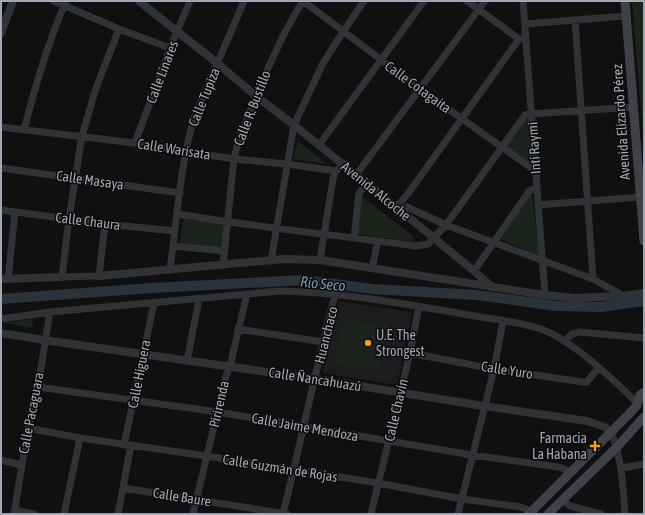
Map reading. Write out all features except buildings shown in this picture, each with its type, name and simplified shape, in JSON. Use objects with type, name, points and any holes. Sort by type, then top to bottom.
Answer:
[{"type":"main road","name":"Avenida Elizardo Pérez","points":[[625,1],[644,241]]},
{"type":"main road","points":[[530,513],[612,432],[637,404],[638,398],[643,393]]},
{"type":"main road","points":[[637,404],[644,413]]},
{"type":"main road","points":[[548,514],[617,447],[644,417]]},
{"type":"street","points":[[1,33],[13,1]]},
{"type":"street","points":[[54,1],[65,3],[119,29],[170,48]]},
{"type":"street","name":"Avenida Alcoche","points":[[139,1],[256,96],[344,164],[492,287]]},
{"type":"street","name":"Calle Linares","points":[[135,143],[170,48],[190,1]]},
{"type":"street","name":"Calle Tupiza","points":[[170,269],[186,151],[194,118],[244,1]]},
{"type":"street","name":"Calle Cotagaita","points":[[303,1],[420,89],[502,148],[530,167],[535,167]]},
{"type":"street","name":"Calle R. Bustillo","points":[[223,265],[234,159],[243,126],[271,60],[291,19],[303,1]]},
{"type":"street","points":[[271,261],[294,125],[323,63],[364,1]]},
{"type":"street","points":[[319,145],[424,1]]},
{"type":"street","points":[[396,207],[407,194],[461,118],[522,39],[467,1]]},
{"type":"street","points":[[356,175],[485,1]]},
{"type":"street","name":"Inti Raymi","points":[[523,1],[524,24],[522,39],[531,114],[545,295]]},
{"type":"street","points":[[24,130],[37,80],[65,3]]},
{"type":"street","points":[[524,24],[626,16]]},
{"type":"street","points":[[575,20],[594,279]]},
{"type":"street","points":[[62,277],[69,218],[82,136],[96,88],[119,29]]},
{"type":"street","points":[[177,214],[227,222],[277,227],[415,246],[428,244],[446,225],[525,116],[531,114],[634,107]]},
{"type":"street","name":"Calle Warisata","points":[[1,127],[82,136],[234,159],[287,164],[336,171]]},
{"type":"street","points":[[320,260],[333,179],[336,171],[344,164]]},
{"type":"street","name":"Calle Masaya","points":[[1,168],[180,193]]},
{"type":"street","points":[[354,238],[359,194],[366,183]]},
{"type":"street","points":[[474,271],[530,190],[537,188]]},
{"type":"street","points":[[538,205],[641,197]]},
{"type":"street","points":[[396,207],[407,207],[446,225],[594,279],[624,296]]},
{"type":"street","name":"Calle Chaura","points":[[1,210],[105,224],[174,231]]},
{"type":"street","points":[[15,212],[4,279],[99,276],[284,259],[320,260],[545,295],[574,298],[624,296],[644,293]]},
{"type":"street","points":[[99,276],[105,224]]},
{"type":"street","points":[[372,268],[378,241]]},
{"type":"street","points":[[173,246],[224,251]]},
{"type":"street","points":[[1,319],[50,312],[280,291],[335,295],[419,306],[504,321],[541,330],[565,341],[624,390],[637,404]]},
{"type":"street","name":"Pirirenda","points":[[193,514],[247,294]]},
{"type":"street","name":"Huanchaco","points":[[284,514],[293,470],[335,295]]},
{"type":"street","points":[[187,361],[199,299]]},
{"type":"street","name":"Calle Higuera","points":[[118,514],[142,354],[154,303]]},
{"type":"street","name":"Calle Chavín","points":[[371,514],[410,353],[419,306]]},
{"type":"street","name":"Calle Pacaguara","points":[[14,512],[28,428],[38,387],[44,340],[50,312]]},
{"type":"street","points":[[458,514],[494,369],[504,321]]},
{"type":"street","points":[[238,329],[323,342]]},
{"type":"street","points":[[565,341],[572,334],[580,332],[644,338]]},
{"type":"street","name":"Calle Ñancahuazú","points":[[1,333],[230,366],[587,421],[605,427],[612,432]]},
{"type":"street","name":"Calle Yuro","points":[[410,353],[494,369],[586,383],[598,368]]},
{"type":"street","name":"Calle Jaime Mendoza","points":[[38,387],[218,412],[472,455],[559,467],[570,472]]},
{"type":"street","points":[[624,390],[643,393]]},
{"type":"street","name":"Calle Guzmán de Rojas","points":[[28,428],[80,438],[207,456],[462,499],[521,507],[530,513]]},
{"type":"street","points":[[612,432],[622,468],[625,514]]},
{"type":"street","points":[[64,514],[80,438]]},
{"type":"street","points":[[1,460],[21,465]]},
{"type":"street","points":[[622,468],[644,464]]},
{"type":"street","name":"Calle Baure","points":[[123,488],[284,514]]},
{"type":"street","points":[[562,500],[570,506],[601,514]]},
{"type":"street","points":[[14,512],[34,514]]},
{"type":"shaded area","points":[[632,1],[644,1],[644,145]]},
{"type":"shaded area","points":[[529,115],[532,166],[506,147]]},
{"type":"shaded area","points":[[298,141],[327,164],[293,159]]},
{"type":"shaded area","points":[[532,191],[539,256],[501,239]]},
{"type":"shaded area","points":[[361,196],[413,236],[414,242],[356,234]]},
{"type":"shaded area","points":[[183,219],[225,224],[222,249],[180,243]]},
{"type":"shaded area","name":"U.E. The Strongest","points":[[339,301],[412,312],[397,385],[323,373]]},
{"type":"shaded area","points":[[32,319],[33,324],[31,328],[6,323]]},
{"type":"shaded area","points":[[343,319],[388,326],[381,369],[355,366],[353,368],[333,365],[341,327],[344,327],[345,323],[342,321]]},
{"type":"waterway","name":"Río Seco","points":[[1,299],[152,288],[304,280],[372,289],[477,295],[557,306],[601,307],[644,301]]},
{"type":"place","name":"U.E. The Strongest","points":[[368,343]]},
{"type":"place","name":"Farmacia La Habana","points":[[595,446]]}]
